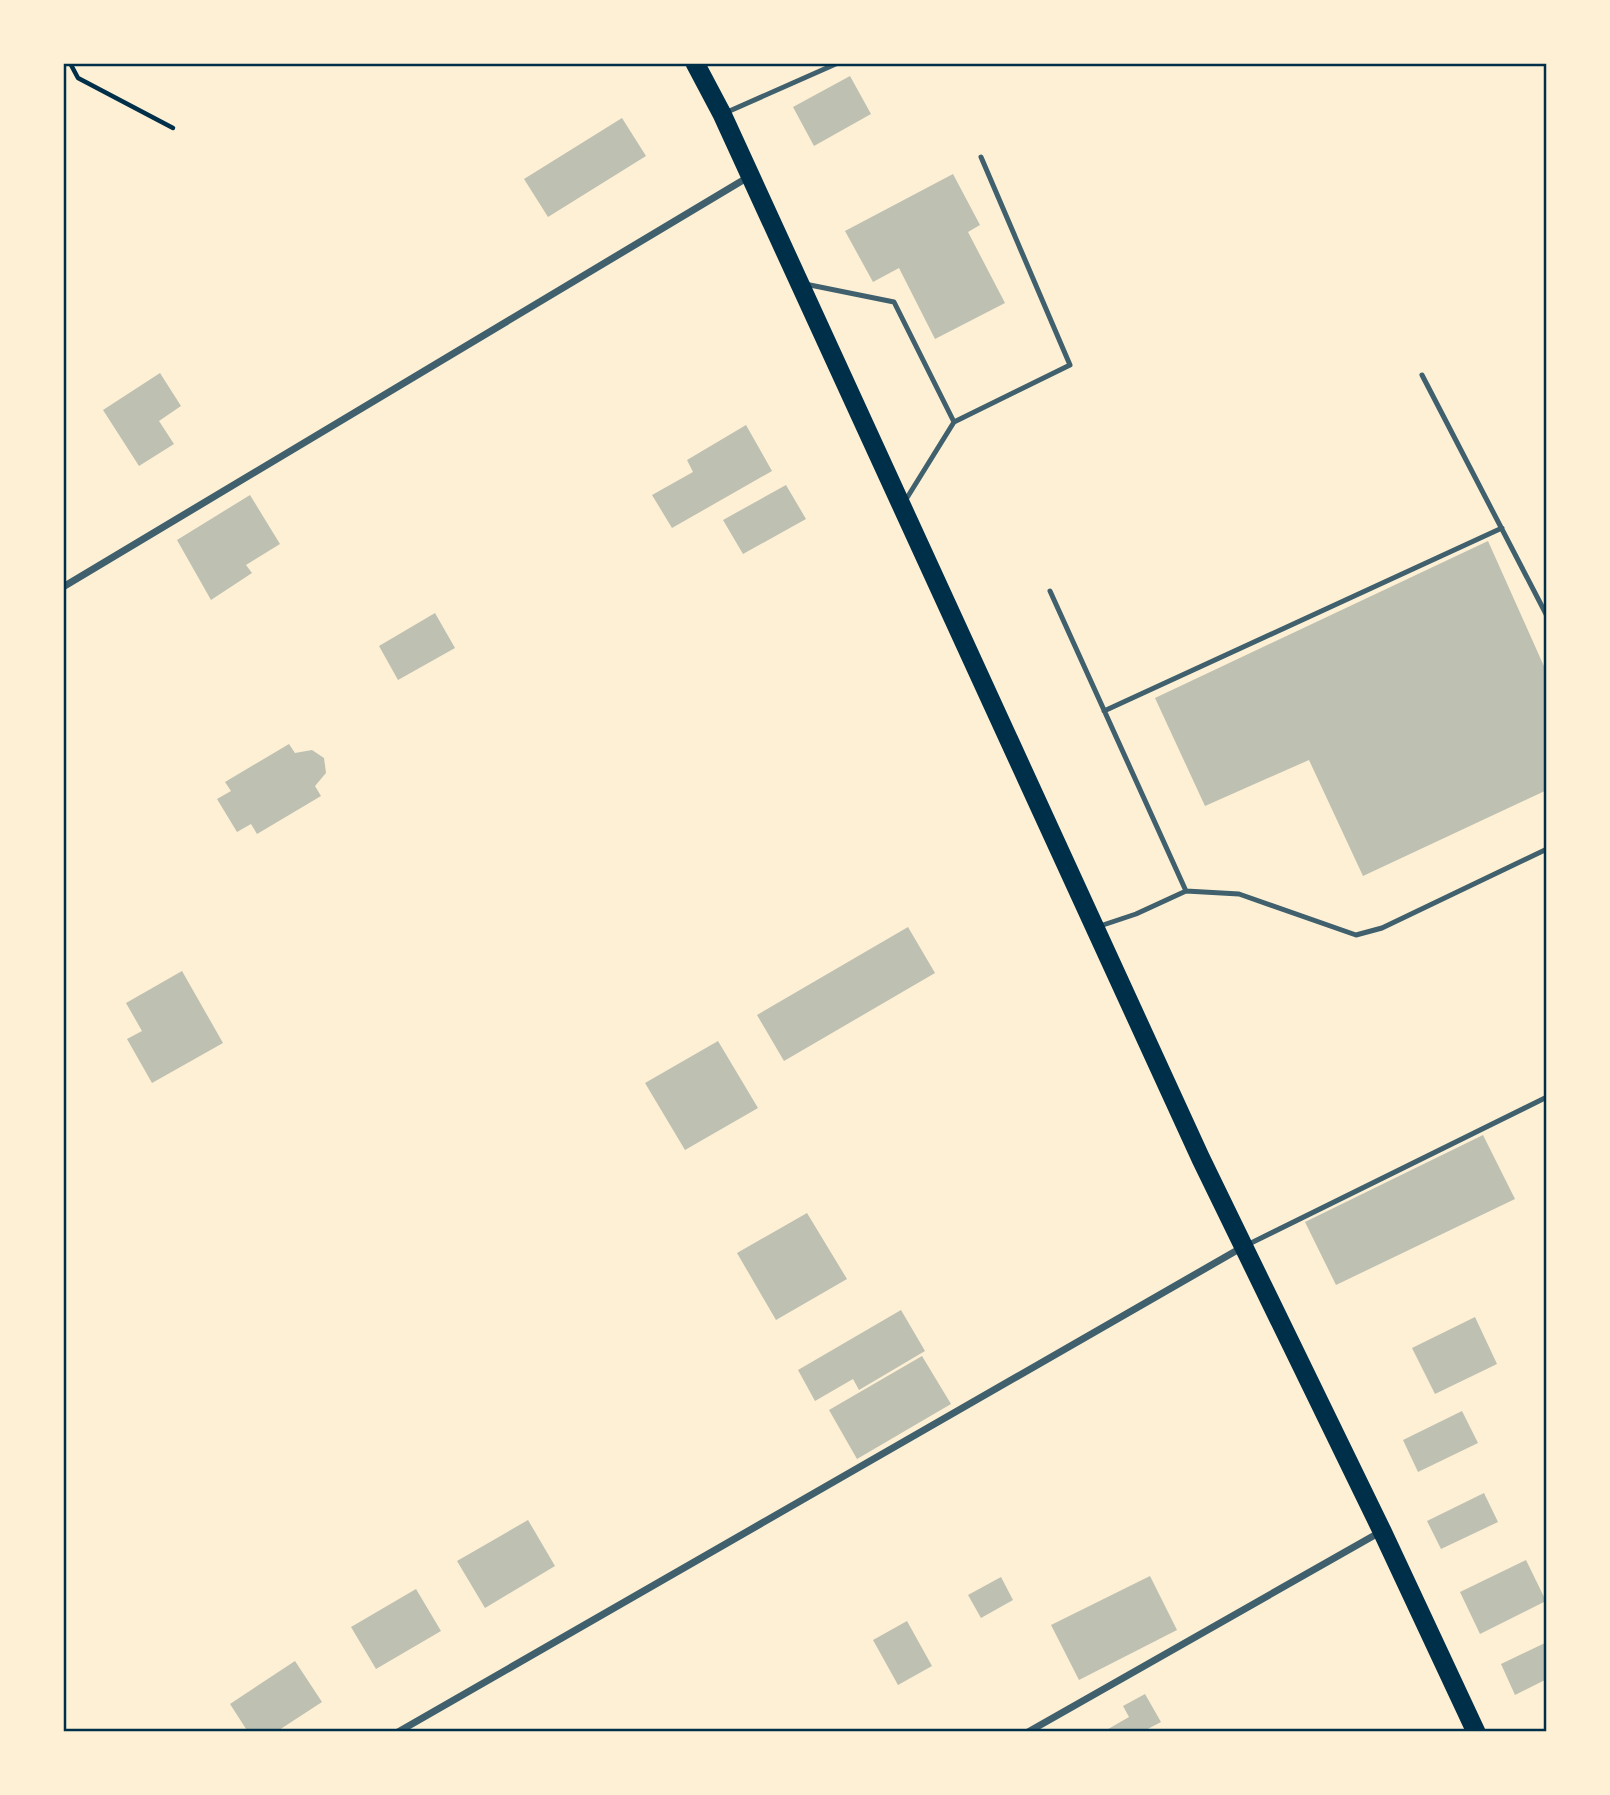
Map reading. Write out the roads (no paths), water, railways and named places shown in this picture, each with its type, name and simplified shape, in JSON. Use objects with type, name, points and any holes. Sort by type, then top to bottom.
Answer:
[{"type":"highway","points":[[695,63],[722,114],[1242,1247],[1382,1531],[1476,1732]]},
{"type":"street","points":[[63,587],[750,176]]},
{"type":"street","points":[[398,1732],[1242,1247]]},
{"type":"street","points":[[1028,1732],[1382,1531]]},
{"type":"lane","points":[[722,114],[838,63]]},
{"type":"lane","points":[[901,507],[954,422],[1070,365],[981,157]]},
{"type":"lane","points":[[799,283],[894,302],[954,422]]},
{"type":"lane","points":[[1422,375],[1547,616]]},
{"type":"lane","points":[[1104,711],[1503,528]]},
{"type":"lane","points":[[1049,592],[1186,891]]},
{"type":"lane","points":[[1096,927],[1136,914],[1186,891],[1239,894],[1356,935],[1382,928],[1547,849]]},
{"type":"lane","points":[[1242,1247],[1547,1097]]}]
